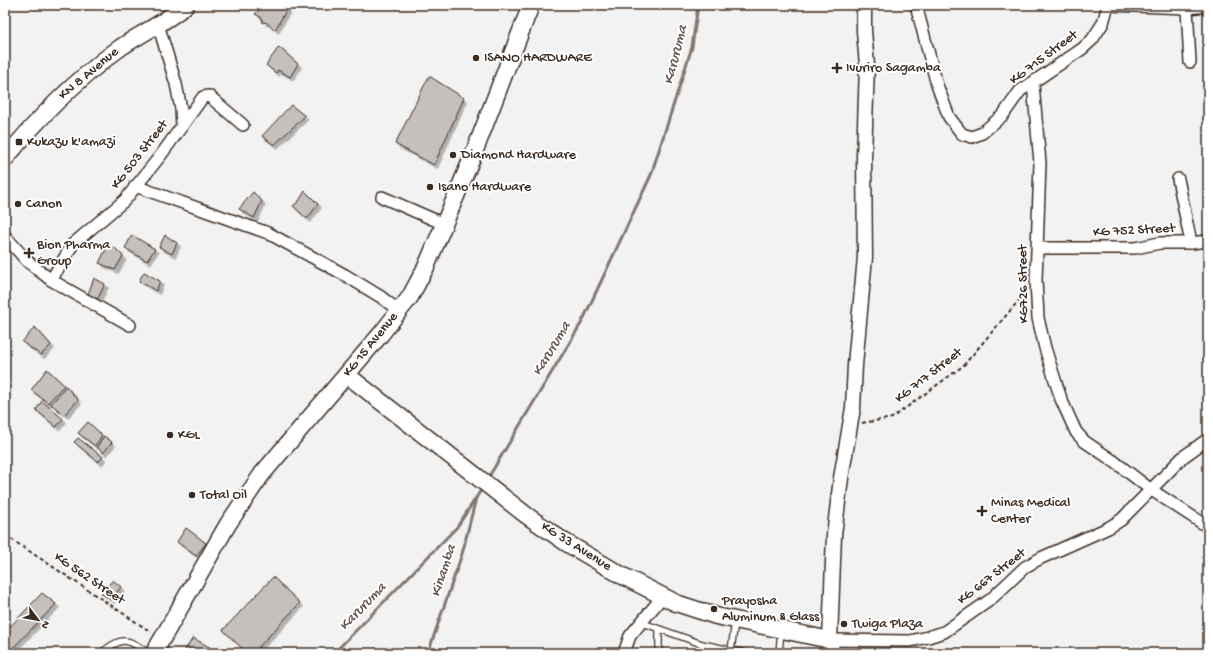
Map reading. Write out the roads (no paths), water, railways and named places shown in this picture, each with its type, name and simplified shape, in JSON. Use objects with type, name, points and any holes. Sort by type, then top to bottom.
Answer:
[{"type":"main road","name":"KN 8 Avenue","points":[[5,159],[48,108],[75,83],[118,50],[186,5]]},
{"type":"main road","name":"KG 15 Avenue","points":[[158,646],[228,524],[262,474],[347,375],[410,297],[426,267],[444,224],[531,5]]},
{"type":"main road","name":"KG 33 Avenue","points":[[347,375],[526,515],[601,564],[676,602],[735,620],[781,630],[831,647]]},
{"type":"street","points":[[831,647],[834,535],[850,425],[865,257],[864,157],[867,87],[864,5]]},
{"type":"street","name":"KG 715 Street","points":[[916,5],[937,84],[949,117],[962,134],[972,137],[982,133],[1003,115],[1020,91],[1033,84],[1092,40],[1103,23],[1108,5]]},
{"type":"street","points":[[1108,5],[1187,8],[1208,6]]},
{"type":"street","points":[[1187,8],[1190,62]]},
{"type":"street","name":"KG 503 Street","points":[[51,280],[73,244],[120,204],[161,155],[182,126],[181,109],[176,84],[158,24]]},
{"type":"street","name":"KG726 Street","points":[[1033,84],[1040,163],[1036,280],[1038,318],[1045,348],[1061,399],[1076,432],[1084,441],[1116,462],[1150,489],[1208,527]]},
{"type":"street","points":[[182,126],[203,97],[209,96],[243,125]]},
{"type":"street","points":[[1178,179],[1192,243]]},
{"type":"street","points":[[135,186],[268,233],[345,274],[381,297],[399,311]]},
{"type":"street","points":[[382,198],[444,224]]},
{"type":"street","points":[[5,236],[27,261],[51,280],[130,325]]},
{"type":"street","name":"KG 752 Street","points":[[1038,248],[1135,248],[1160,243],[1192,243],[1208,241]]},
{"type":"street","name":"KG 667 Street","points":[[831,647],[910,641],[944,632],[990,600],[1025,567],[1041,558],[1108,528],[1121,520],[1183,457],[1207,441]]},
{"type":"street","points":[[624,653],[630,636],[663,596]]},
{"type":"lane","points":[[731,650],[735,620]]},
{"type":"lane","points":[[640,622],[718,650],[731,650],[745,653]]},
{"type":"lane","points":[[659,630],[659,653]]},
{"type":"lane","points":[[779,653],[781,630]]},
{"type":"lane","points":[[101,653],[114,643],[124,640],[133,642],[148,653]]},
{"type":"waterway","name":"Karuruma","points":[[488,478],[582,322],[651,175],[692,47],[698,5]]},
{"type":"waterway","name":"Karuruma","points":[[334,653],[457,527],[483,487]]},
{"type":"waterway","name":"Kinamba","points":[[428,653],[462,554],[476,498]]},
{"type":"place","name":"ISANO HARDWARE","points":[[476,58]]},
{"type":"place","name":"Ivuriro Sagamba","points":[[837,68]]},
{"type":"place","name":"Kukazu k'amazi","points":[[19,142]]},
{"type":"place","name":"Diamond Hardware","points":[[453,155]]},
{"type":"place","name":"Isano Hardware","points":[[430,187]]},
{"type":"place","name":"Canon","points":[[18,204]]},
{"type":"place","name":"Bion Pharma Group","points":[[29,253]]},
{"type":"place","name":"KGL","points":[[170,435]]},
{"type":"place","name":"Total Oil","points":[[192,495]]},
{"type":"place","name":"Minas Medical Center","points":[[982,511]]},
{"type":"place","name":"Prayosha Aluminum & Glass","points":[[714,609]]},
{"type":"place","name":"Twiga Plaza","points":[[844,624]]}]
